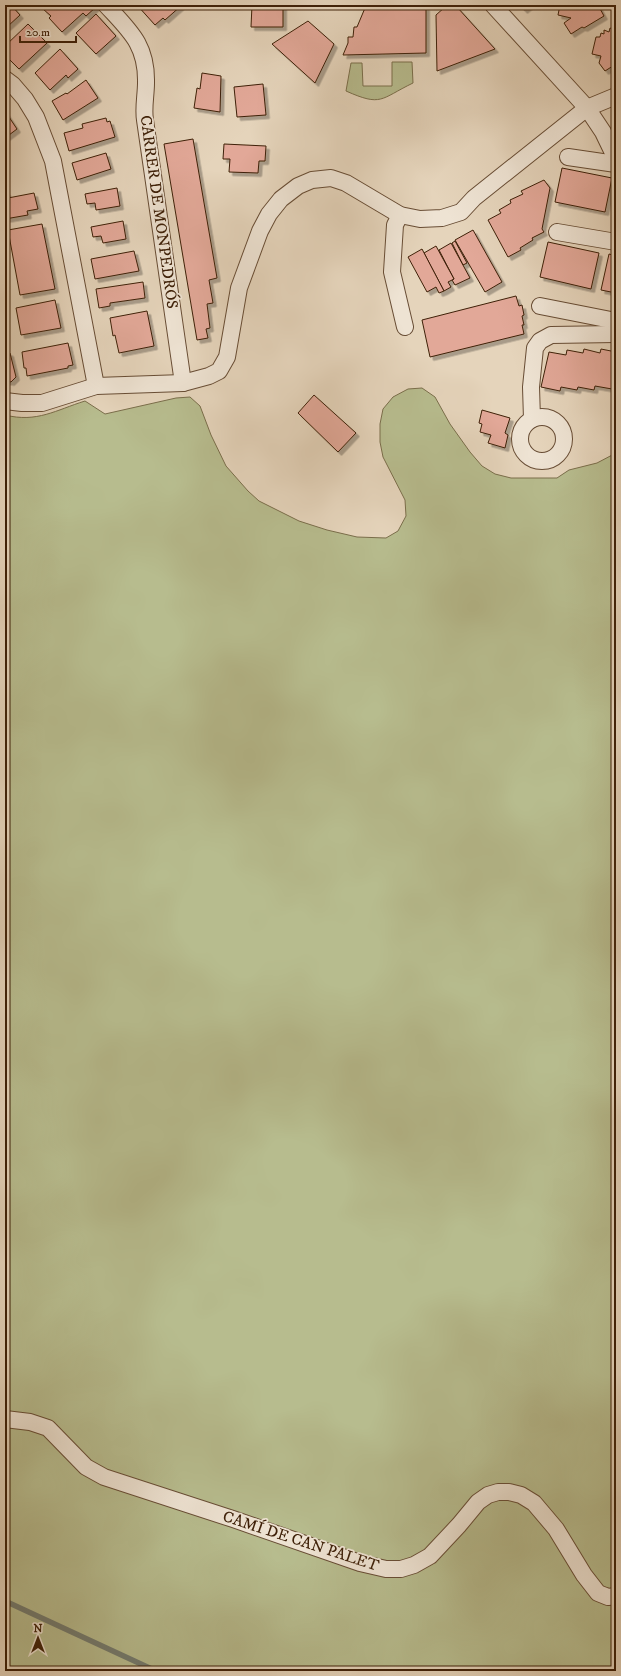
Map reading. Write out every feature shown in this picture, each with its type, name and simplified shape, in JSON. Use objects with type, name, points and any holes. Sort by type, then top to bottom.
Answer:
[{"type":"street","name":"CARRER DE MONPEDRÓS","points":[[106,5],[128,29],[141,48],[143,54],[146,82],[144,115],[184,383]]},
{"type":"street","points":[[493,5],[587,108],[610,130],[616,159]]},
{"type":"street","points":[[5,79],[13,85],[25,99],[36,117],[53,161],[96,386]]},
{"type":"street","points":[[5,401],[42,403],[96,386],[184,383],[209,376],[218,371],[227,357],[239,288],[260,231],[269,214],[277,204],[298,186],[312,180],[330,178],[352,186],[400,215],[420,219],[442,218],[461,212],[474,198],[587,108],[616,96]]},
{"type":"street","points":[[568,157],[616,164]]},
{"type":"street","points":[[400,215],[395,225],[392,272],[405,327]]},
{"type":"street","points":[[557,232],[616,242]]},
{"type":"street","points":[[540,306],[616,321]]},
{"type":"street","points":[[532,419],[531,387],[535,348],[540,341],[551,335],[616,334]]},
{"type":"street","points":[[546,418],[553,420],[570,441],[554,457],[548,460],[541,461],[534,459],[523,450],[520,436],[522,429],[526,423],[532,419],[546,418]]},
{"type":"street","name":"CAMÍ DE CAN PALET","points":[[5,1419],[30,1422],[48,1428],[86,1467],[104,1478],[233,1519],[360,1563],[381,1568],[401,1568],[414,1564],[430,1556],[478,1502],[488,1495],[498,1492],[509,1492],[521,1495],[534,1503],[556,1529],[584,1575],[598,1593],[608,1597],[616,1596]]},
{"type":"green space","points":[[392,62],[412,62],[413,83],[387,97],[374,100],[346,91],[351,63],[362,63],[363,86],[392,86]]},
{"type":"green space","points":[[422,388],[435,397],[450,424],[470,452],[482,466],[495,474],[511,478],[557,478],[569,470],[597,463],[616,453],[616,1671],[5,1671],[5,415],[16,417],[37,416],[85,401],[105,414],[176,398],[190,397],[200,406],[211,435],[226,466],[259,501],[299,521],[327,530],[357,537],[386,538],[398,531],[406,516],[405,500],[383,457],[380,442],[380,424],[383,409],[393,397],[408,389]]},
{"type":"building","points":[[5,5],[11,5],[20,15],[7,27],[5,26]]},
{"type":"building","points":[[47,5],[94,5],[96,7],[86,16],[83,13],[62,32],[49,18],[51,16],[43,9]]},
{"type":"building","points":[[137,5],[182,5],[165,20],[163,18],[155,25]]},
{"type":"building","points":[[252,5],[283,5],[283,27],[251,27]]},
{"type":"building","points":[[519,5],[530,5],[524,10]]},
{"type":"building","points":[[560,5],[598,5],[604,16],[571,34],[564,23],[571,18],[558,15]]},
{"type":"building","points":[[426,7],[426,53],[343,55],[348,43],[348,37],[353,37],[354,27],[357,27],[365,8]]},
{"type":"building","points":[[445,7],[457,7],[495,49],[437,71],[436,15]]},
{"type":"building","points":[[96,14],[116,36],[96,54],[76,33]]},
{"type":"building","points":[[308,21],[334,44],[315,83],[272,44]]},
{"type":"building","points":[[28,24],[47,43],[19,69],[5,55],[5,46]]},
{"type":"building","points":[[610,28],[616,30],[616,64],[605,71],[599,63],[601,56],[592,54],[596,37],[600,37],[601,33],[604,34],[604,30],[609,32]]},
{"type":"building","points":[[60,49],[78,69],[68,78],[66,75],[50,90],[35,73]]},
{"type":"building","points":[[202,73],[221,76],[220,112],[194,108],[197,88],[200,89]]},
{"type":"building","points":[[86,80],[98,98],[63,120],[52,101],[66,93],[67,94]]},
{"type":"building","points":[[263,84],[266,115],[237,117],[234,87]]},
{"type":"building","points":[[5,111],[17,129],[5,138]]},
{"type":"building","points":[[106,118],[107,122],[110,121],[115,137],[69,151],[64,133],[83,128],[82,124]]},
{"type":"building","points":[[193,139],[217,278],[209,280],[213,303],[207,304],[210,328],[206,329],[208,338],[197,340],[164,144]]},
{"type":"building","points":[[224,144],[266,146],[265,161],[259,161],[258,173],[229,172],[230,159],[223,159]]},
{"type":"building","points":[[106,153],[111,169],[77,180],[72,163]]},
{"type":"building","points":[[562,168],[612,178],[605,212],[555,202]]},
{"type":"building","points":[[544,180],[550,188],[542,229],[544,232],[532,238],[533,240],[520,248],[521,250],[508,257],[488,220],[501,213],[499,210],[511,203],[510,200],[523,194],[521,191]]},
{"type":"building","points":[[117,188],[120,206],[96,210],[95,203],[87,204],[85,194]]},
{"type":"building","points":[[5,192],[7,192],[8,198],[34,193],[38,209],[27,211],[28,215],[5,219]]},
{"type":"building","points":[[123,221],[126,239],[103,243],[101,236],[93,237],[91,227]]},
{"type":"building","points":[[42,224],[55,289],[20,295],[8,230]]},
{"type":"building","points":[[473,230],[502,282],[485,292],[455,240]]},
{"type":"building","points":[[455,241],[467,263],[463,265],[452,243]]},
{"type":"building","points":[[548,242],[599,253],[591,289],[540,277]]},
{"type":"building","points":[[451,243],[470,278],[455,285],[452,280],[454,279],[439,250]]},
{"type":"building","points":[[436,246],[454,279],[448,282],[451,287],[444,291],[424,253]]},
{"type":"building","points":[[422,249],[444,291],[439,293],[436,287],[427,292],[408,257]]},
{"type":"building","points":[[134,251],[139,271],[95,279],[91,259]]},
{"type":"building","points":[[609,254],[616,256],[616,293],[601,290]]},
{"type":"building","points":[[143,282],[145,298],[110,303],[110,306],[99,308],[96,289]]},
{"type":"building","points":[[516,296],[519,306],[522,305],[524,325],[522,325],[524,334],[430,357],[422,320]]},
{"type":"building","points":[[55,300],[61,328],[21,335],[16,308]]},
{"type":"building","points":[[147,311],[154,346],[119,353],[115,335],[113,336],[110,318]]},
{"type":"building","points":[[68,343],[73,365],[68,366],[68,368],[27,376],[26,368],[24,368],[22,352]]},
{"type":"building","points":[[584,349],[600,353],[601,349],[616,352],[616,369],[612,389],[595,386],[594,390],[578,387],[577,390],[561,387],[560,391],[541,387],[549,352],[566,355],[567,350],[583,353]]},
{"type":"building","points":[[5,351],[10,353],[16,377],[11,382],[5,381]]},
{"type":"building","points":[[314,395],[356,433],[338,452],[298,413]]},
{"type":"building","points":[[482,410],[510,418],[505,433],[508,435],[505,448],[488,443],[491,435],[480,432],[482,424],[479,423]]},
{"type":"waterway","points":[[5,1601],[156,1671]]}]
